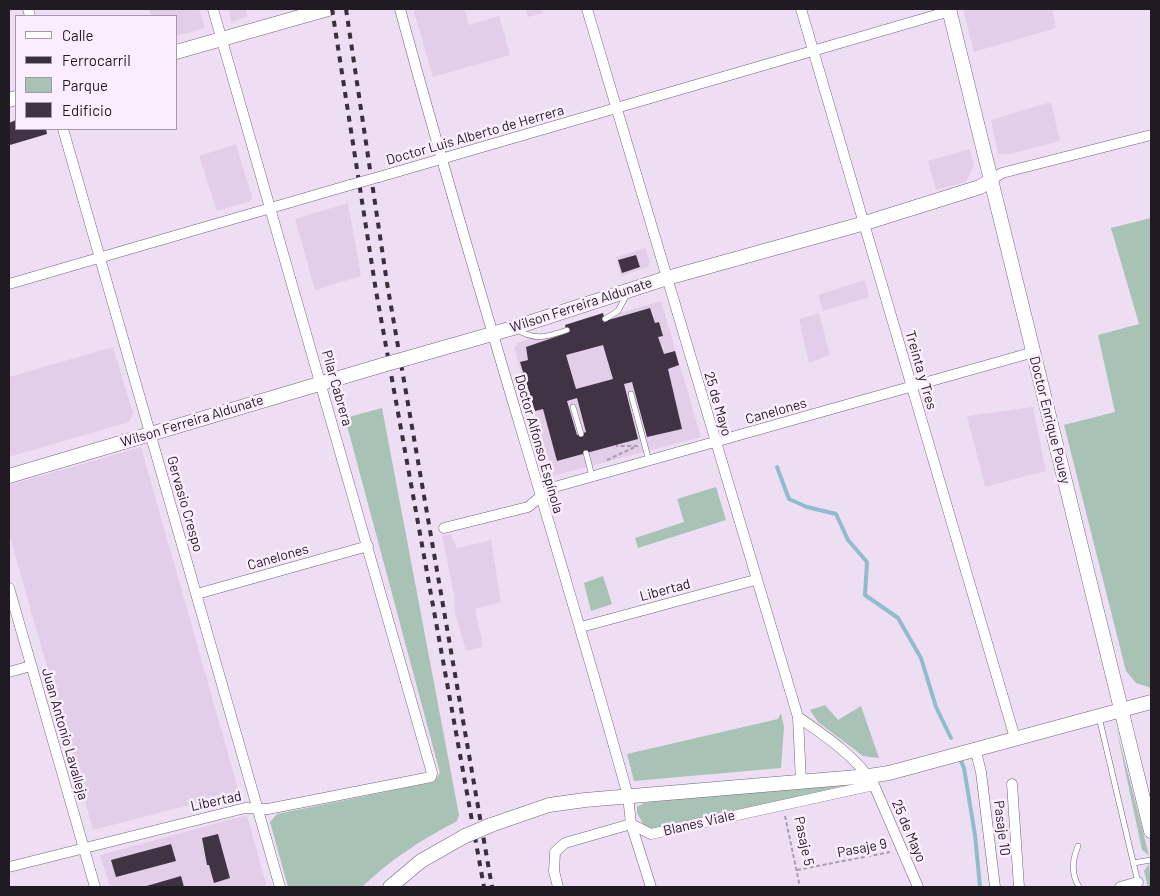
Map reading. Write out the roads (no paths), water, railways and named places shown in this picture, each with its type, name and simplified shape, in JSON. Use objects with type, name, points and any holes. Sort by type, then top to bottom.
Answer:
[{"type":"street","name":"Pilar Cabrera","points":[[213,9],[368,546],[431,770],[431,776]]},
{"type":"street","name":"Doctor Alfonso Espínola","points":[[400,9],[440,159],[540,497],[581,627],[628,796],[631,824],[651,887]]},
{"type":"street","name":"25 de Mayo","points":[[586,9],[798,717],[819,732],[871,781],[918,887]]},
{"type":"street","name":"Treinta y Tres","points":[[801,9],[1015,738]]},
{"type":"street","points":[[178,51],[325,10]]},
{"type":"street","name":"Doctor Luis Alberto de Herrera","points":[[9,284],[270,210],[949,10]]},
{"type":"street","name":"Doctor Enrique Pouey","points":[[949,10],[1151,831]]},
{"type":"street","name":"Gervasio Crespo","points":[[63,130],[280,887]]},
{"type":"street","name":"Wilson Ferreira Aldunate","points":[[9,476],[321,382],[513,328],[667,278],[865,223],[980,187],[1002,173],[1151,135]]},
{"type":"street","name":"Canelones","points":[[444,528],[528,506],[551,488],[1034,352]]},
{"type":"street","name":"Canelones","points":[[197,594],[368,546]]},
{"type":"street","name":"Libertad","points":[[581,627],[756,580]]},
{"type":"street","name":"Juan Antonio Lavalleja","points":[[9,588],[95,887]]},
{"type":"street","points":[[9,672],[31,666]]},
{"type":"street","points":[[390,887],[421,861],[465,836],[549,805],[628,796],[801,782],[871,781],[1098,714],[1151,702]]},
{"type":"street","points":[[798,717],[801,782]]},
{"type":"street","name":"Pasaje 10","points":[[975,749],[981,772]]},
{"type":"street","name":"Pasaje 10","points":[[975,749],[981,772],[995,887]]},
{"type":"street","name":"Libertad","points":[[9,867],[244,808],[268,809],[431,776]]},
{"type":"street","name":"Blanes Viale","points":[[631,824],[652,834],[871,781]]},
{"type":"street","points":[[1012,784],[1019,887]]},
{"type":"street","points":[[558,887],[554,871],[555,852],[565,843],[631,824]]},
{"type":"street","points":[[1120,887],[1138,885]]},
{"type":"lane","points":[[605,320],[618,311],[630,290]]},
{"type":"lane","points":[[513,328],[528,336],[537,338],[567,330]]},
{"type":"lane","points":[[631,394],[649,461]]},
{"type":"lane","points":[[573,407],[581,434]]},
{"type":"lane","points":[[586,453],[592,477]]},
{"type":"lane","points":[[1098,714],[1138,885]]},
{"type":"lane","points":[[1078,846],[1072,861],[1074,878],[1079,887]]},
{"type":"lane","points":[[1133,862],[1151,860]]},
{"type":"waterway","points":[[777,467],[789,499],[807,507],[836,514],[848,540],[867,562],[865,595],[898,618],[921,658],[936,707],[951,738]]},
{"type":"waterway","points":[[961,761],[964,768],[975,835],[980,887]]},
{"type":"railway","points":[[332,9],[376,291],[484,887]]},
{"type":"railway","points":[[346,9],[387,283],[492,887]]}]
